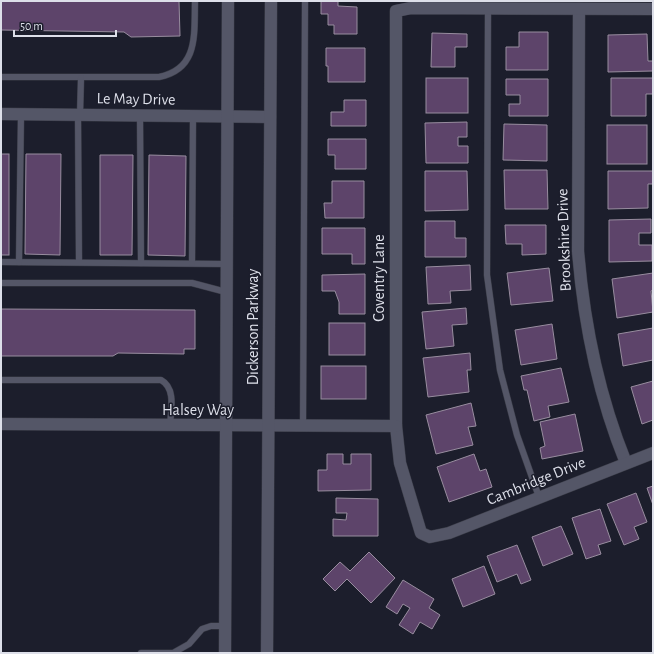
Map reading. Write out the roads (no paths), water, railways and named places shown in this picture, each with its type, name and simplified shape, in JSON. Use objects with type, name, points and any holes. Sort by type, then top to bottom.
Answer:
[{"type":"street","name":"Dickerson Parkway","points":[[225,653],[228,1]]},
{"type":"street","name":"Dickerson Parkway","points":[[267,653],[271,1]]},
{"type":"street","name":"Coventry Lane","points":[[430,537],[421,533],[410,498],[400,463],[396,426],[396,11],[411,8],[488,9]]},
{"type":"street","points":[[488,9],[653,9]]},
{"type":"street","name":"Brookshire Drive","points":[[579,9],[578,251],[581,289],[584,317],[602,397],[626,463]]},
{"type":"street","name":"Le May Drive","points":[[1,114],[270,117]]},
{"type":"street","name":"Halsey Way","points":[[1,424],[396,426]]},
{"type":"street","name":"Cambridge Drive","points":[[430,537],[467,526],[540,496],[653,453]]},
{"type":"lane","points":[[1,77],[159,77],[172,74],[190,56],[193,48],[195,1]]},
{"type":"lane","points":[[303,426],[305,1]]},
{"type":"lane","points":[[488,9],[487,275],[500,370],[517,436],[540,496]]},
{"type":"lane","points":[[79,262],[79,115],[81,78]]},
{"type":"lane","points":[[19,262],[21,114]]},
{"type":"lane","points":[[140,115],[141,263]]},
{"type":"lane","points":[[192,263],[193,116]]},
{"type":"lane","points":[[1,262],[226,264]]},
{"type":"lane","points":[[1,283],[192,283],[226,292]]},
{"type":"lane","points":[[1,380],[161,380],[167,383],[171,390],[170,426]]},
{"type":"lane","points":[[141,653],[173,653],[189,644],[202,629],[211,626],[225,626]]}]
